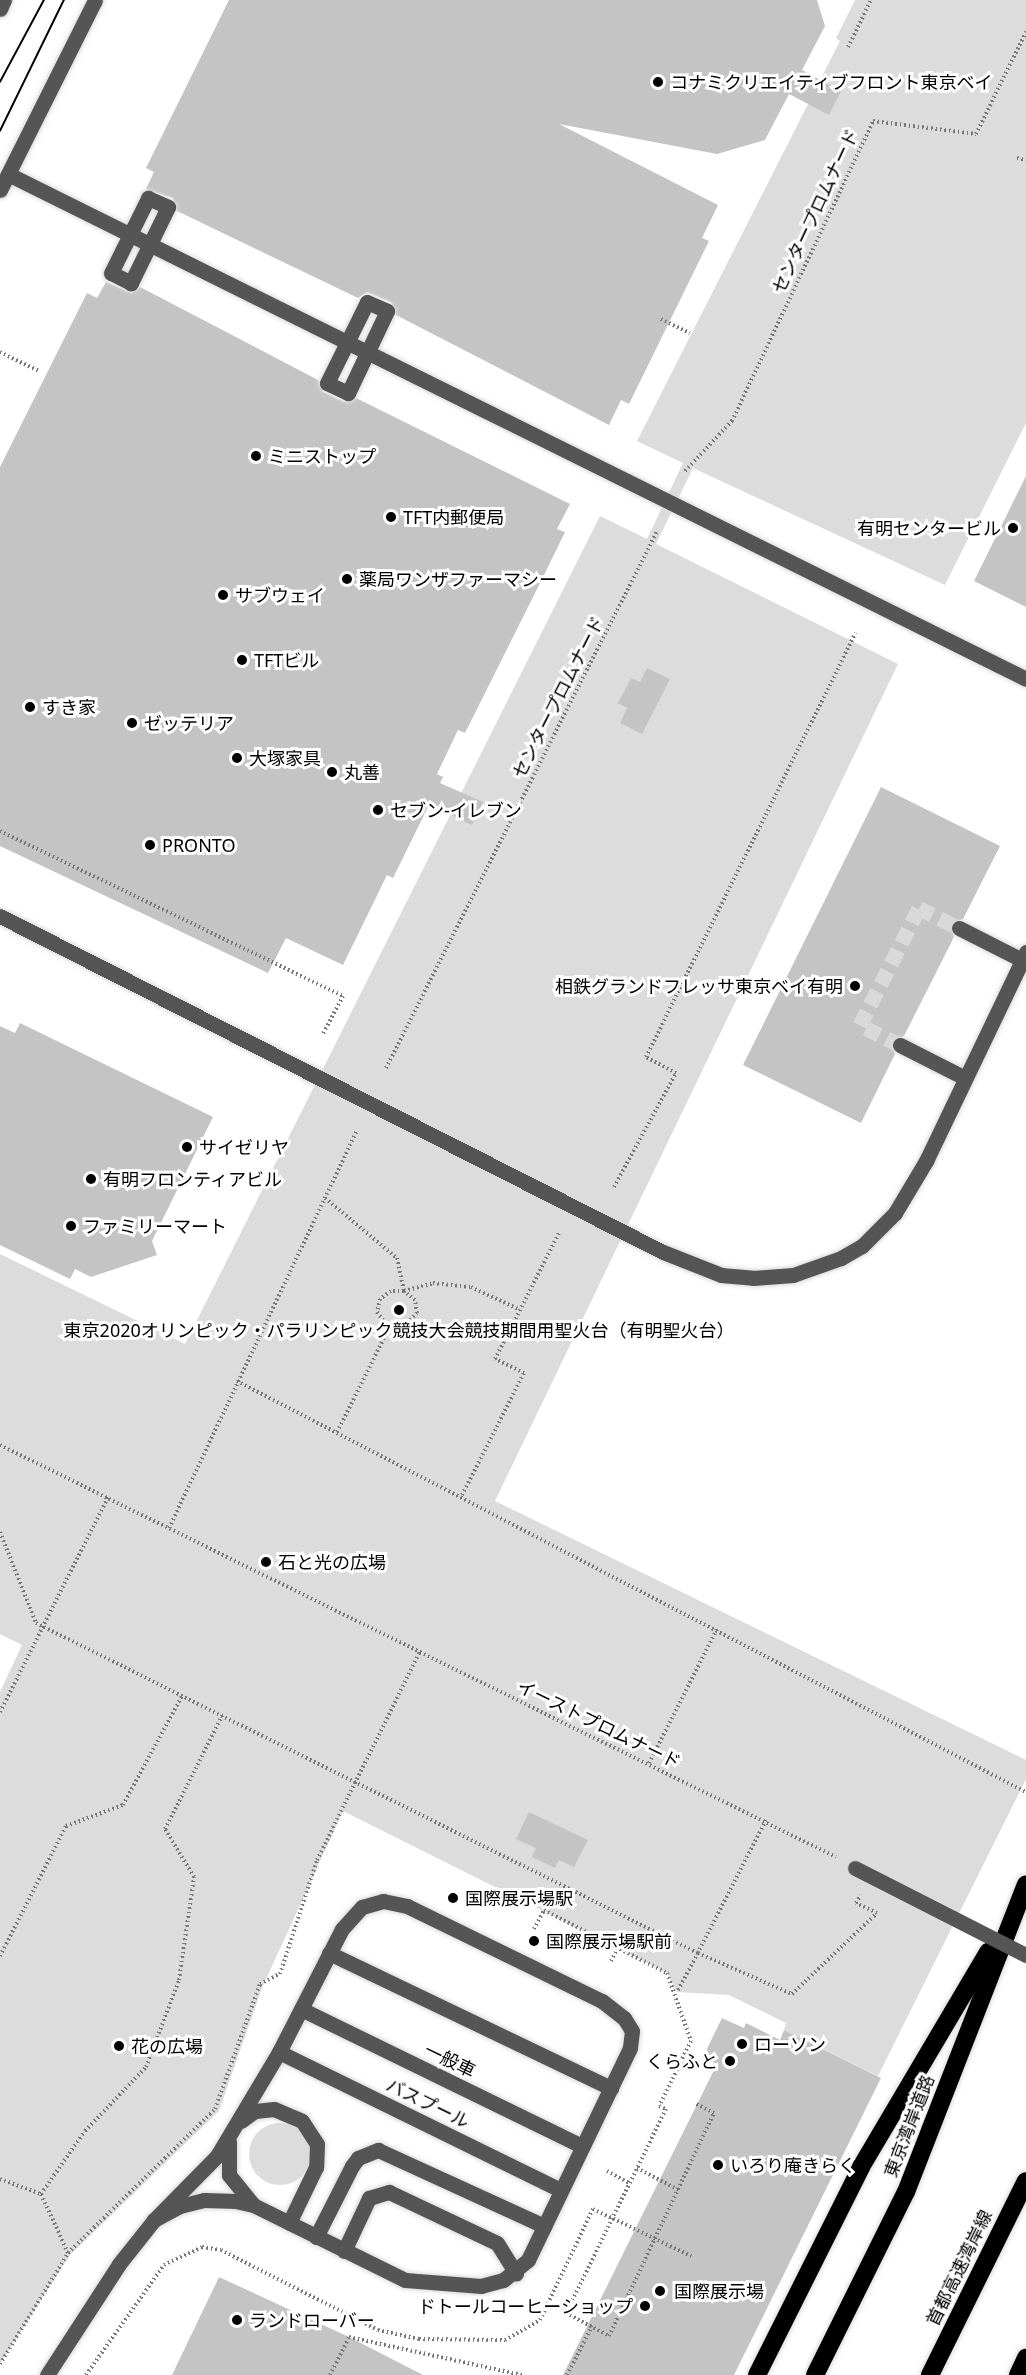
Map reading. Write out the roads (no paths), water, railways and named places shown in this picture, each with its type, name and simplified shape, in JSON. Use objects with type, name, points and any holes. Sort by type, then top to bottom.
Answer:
[{"type":"highway","name":"東京湾岸道路","points":[[815,2375],[906,2192],[1015,1907],[1026,1885]]},
{"type":"highway","points":[[757,2375],[861,2167],[1015,1907]]},
{"type":"highway","name":"首都高速湾岸線","points":[[930,2375],[1026,2181]]},
{"type":"highway","points":[[922,2375],[1003,2226]]},
{"type":"highway","points":[[1018,2375],[1026,2358]]},
{"type":"street","points":[[0,9],[4,0]]},
{"type":"street","points":[[0,190],[95,0]]},
{"type":"street","points":[[8,174],[1026,679]]},
{"type":"street","points":[[148,198],[168,207],[131,283],[111,273],[148,198]]},
{"type":"street","points":[[366,302],[387,311],[348,393],[327,383],[366,302]]},
{"type":"street","points":[[0,916],[663,1252],[721,1275],[793,1275],[862,1246],[907,1196],[1024,956],[959,928]]},
{"type":"street","points":[[900,1045],[965,1078]]},
{"type":"street","points":[[855,1868],[1026,1954]]},
{"type":"street","points":[[47,2375],[119,2264],[154,2220],[200,2177],[234,2128],[279,2052],[342,1929],[362,1907],[383,1900],[417,1911],[613,2007],[632,2031],[630,2048],[611,2088],[544,2226],[516,2273],[481,2286],[405,2280],[253,2205],[204,2200],[180,2206],[154,2220]]},
{"type":"street","points":[[329,1953],[611,2088]]},
{"type":"street","name":"一般車","points":[[301,2009],[582,2146]]},
{"type":"street","name":"バスプール","points":[[279,2052],[561,2190]]},
{"type":"street","points":[[253,2205],[229,2175],[227,2153],[234,2128],[255,2111],[274,2109],[302,2121],[311,2132],[319,2157],[289,2223]]},
{"type":"street","points":[[316,2237],[351,2166],[378,2151],[544,2226]]},
{"type":"street","points":[[344,2251],[369,2198],[389,2192],[497,2243],[516,2273]]},
{"type":"tunnel","points":[[900,1045],[860,1025],[919,908],[959,928]]},
{"type":"tram line","points":[[0,82],[44,0]]},
{"type":"tram line","points":[[0,131],[64,0]]},
{"type":"place","name":"コナミクリエイティブフロント東京ベイ","points":[[658,82]]},
{"type":"place","name":"ミニストップ","points":[[256,456]]},
{"type":"place","name":"TFT内郵便局","points":[[391,517]]},
{"type":"place","name":"有明センタービル","points":[[1013,528]]},
{"type":"place","name":"薬局ワンザファーマシー","points":[[347,579]]},
{"type":"place","name":"サブウェイ","points":[[223,595]]},
{"type":"place","name":"TFTビル","points":[[242,660]]},
{"type":"place","name":"すき家","points":[[30,707]]},
{"type":"place","name":"ゼッテリア","points":[[132,723]]},
{"type":"place","name":"大塚家具","points":[[237,758]]},
{"type":"place","name":"丸善","points":[[332,772]]},
{"type":"place","name":"セブン-イレブン","points":[[378,810]]},
{"type":"place","name":"PRONTO","points":[[150,845]]},
{"type":"place","name":"相鉄グランドフレッサ東京ベイ有明","points":[[855,986]]},
{"type":"place","name":"サイゼリヤ","points":[[187,1147]]},
{"type":"place","name":"有明フロンティアビル","points":[[91,1179]]},
{"type":"place","name":"ファミリーマート","points":[[71,1226]]},
{"type":"place","name":"東京2020オリンピック・パラリンピック競技大会競技期間用聖火台（有明聖火台）","points":[[399,1310]]},
{"type":"place","name":"石と光の広場","points":[[266,1562]]},
{"type":"place","name":"国際展示場駅","points":[[453,1898]]},
{"type":"place","name":"国際展示場駅前","points":[[534,1941]]},
{"type":"place","name":"ローソン","points":[[742,2044]]},
{"type":"place","name":"花の広場","points":[[119,2046]]},
{"type":"place","name":"くらふと","points":[[730,2061]]},
{"type":"place","name":"いろり庵きらく","points":[[718,2165]]},
{"type":"place","name":"国際展示場","points":[[660,2291]]},
{"type":"place","name":"ドトールコーヒーショップ","points":[[645,2306]]},
{"type":"place","name":"ランドローバー","points":[[237,2320]]}]
